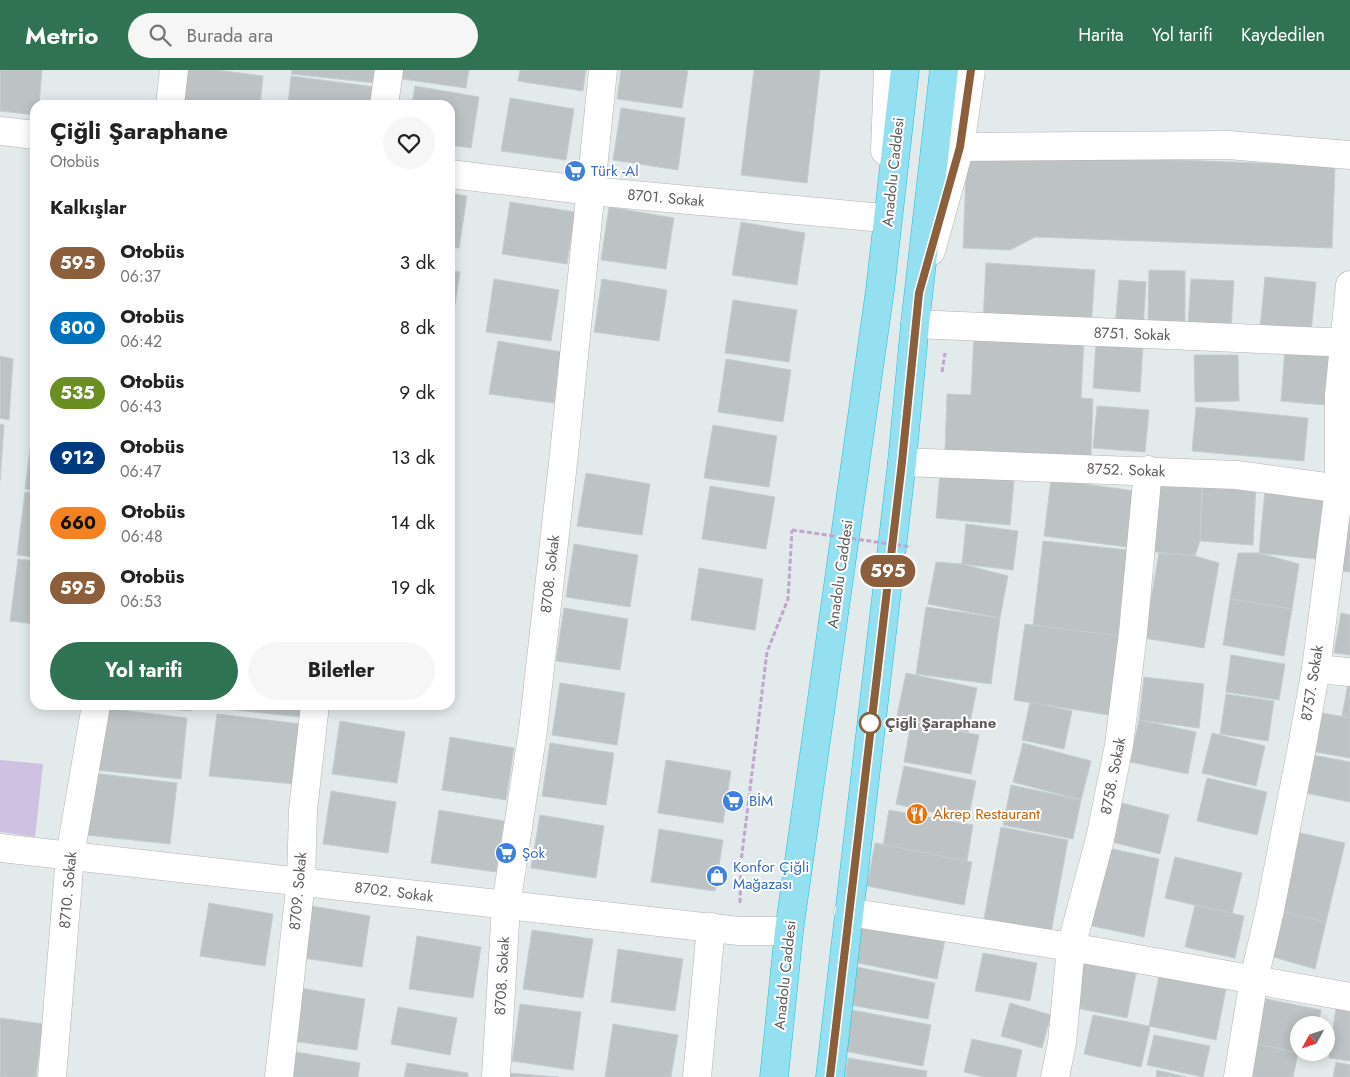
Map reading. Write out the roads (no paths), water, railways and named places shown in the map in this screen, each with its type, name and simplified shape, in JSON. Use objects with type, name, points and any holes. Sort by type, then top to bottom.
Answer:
[{"type":"highway","name":"Anadolu Caddesi","points":[[774,1077],[789,931],[880,290],[905,70]]},
{"type":"highway","points":[[830,1077],[902,462],[915,324],[944,70]]},
{"type":"street","points":[[171,100],[174,70]]},
{"type":"street","points":[[385,100],[389,70]]},
{"type":"street","name":"8708. Sokak","points":[[496,1077],[506,905],[533,730],[604,70]]},
{"type":"street","points":[[880,290],[888,70]]},
{"type":"street","points":[[919,293],[960,147],[971,70]]},
{"type":"street","points":[[0,131],[30,134]]},
{"type":"street","points":[[960,147],[1228,145],[1350,155]]},
{"type":"street","name":"8701. Sokak","points":[[455,175],[591,191],[883,218]]},
{"type":"street","name":"8757. Sokak","points":[[1238,1077],[1254,979],[1270,910],[1316,669],[1344,489],[1339,395],[1347,343],[1350,285]]},
{"type":"street","name":"8751. Sokak","points":[[915,324],[1347,343]]},
{"type":"street","name":"8752. Sokak","points":[[902,462],[1148,470],[1236,475],[1344,489]]},
{"type":"street","name":"8758. Sokak","points":[[1055,1077],[1062,1043],[1071,947],[1100,839],[1119,745],[1134,633],[1148,470]]},
{"type":"street","points":[[1316,669],[1350,672]]},
{"type":"street","name":"8710. Sokak","points":[[52,1077],[70,856],[95,710]]},
{"type":"street","name":"8709. Sokak","points":[[279,1077],[301,881],[303,810],[314,710]]},
{"type":"street","name":"8702. Sokak","points":[[0,848],[711,928],[789,931]]},
{"type":"street","points":[[848,912],[1071,947],[1350,997]]},
{"type":"street","points":[[697,1077],[711,928]]},
{"type":"place","name":"Türk -Al","points":[[575,171]]},
{"type":"place","name":"Çiğli Şaraphane","points":[[870,723]]},
{"type":"place","name":"BİM","points":[[733,801]]},
{"type":"place","name":"Akrep Restaurant","points":[[917,814]]},
{"type":"place","name":"Şok","points":[[506,853]]},
{"type":"place","name":"Konfor Çiğli Mağazası","points":[[717,876]]}]
